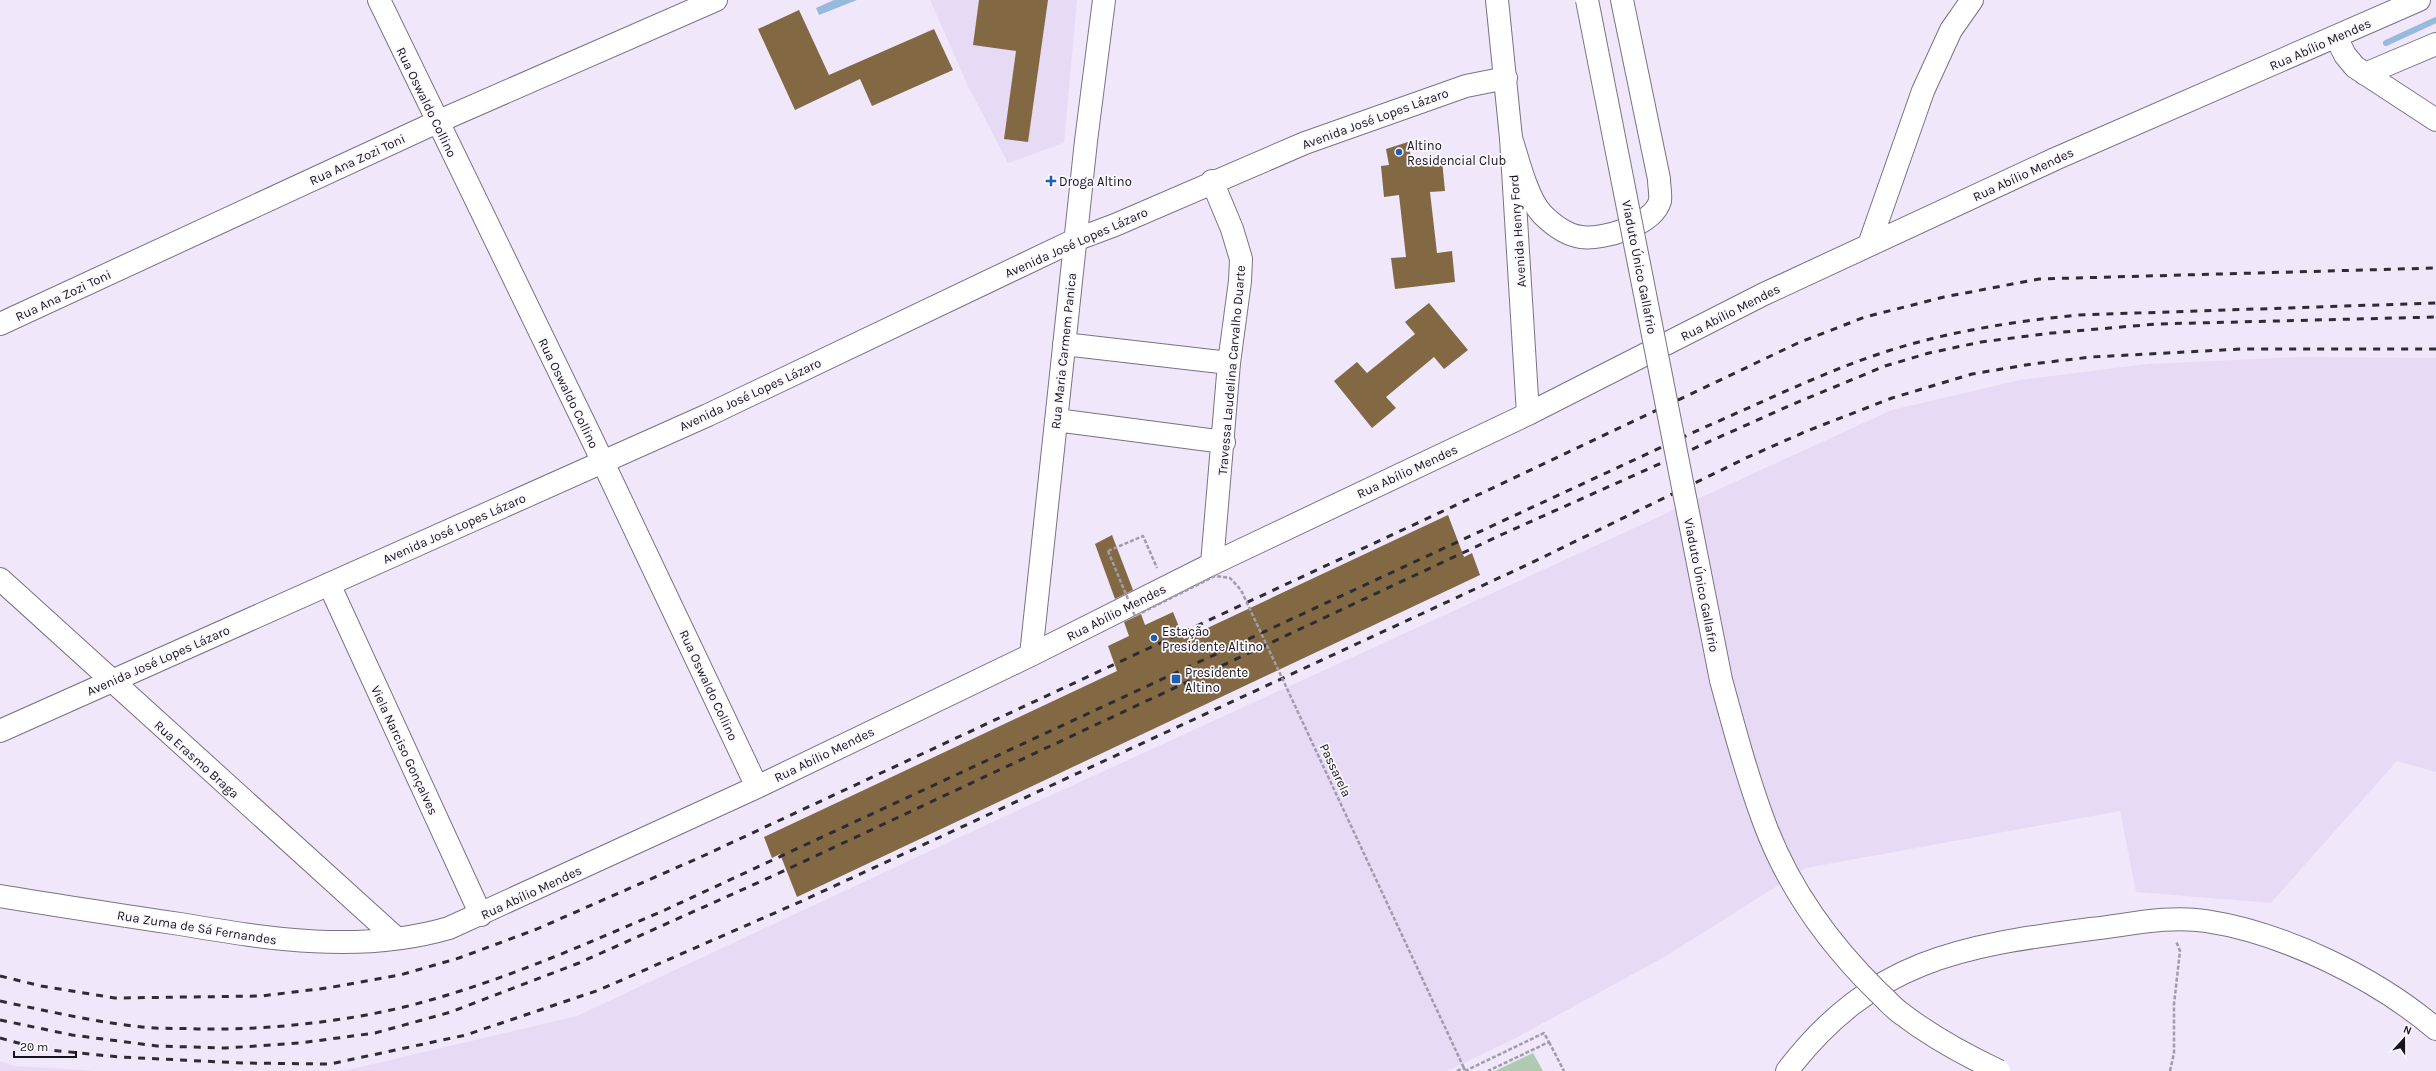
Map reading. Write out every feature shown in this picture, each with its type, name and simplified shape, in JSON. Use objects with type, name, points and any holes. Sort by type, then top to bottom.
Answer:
[{"type":"street","name":"Rua Oswaldo Collino","points":[[379,0],[757,787]]},
{"type":"street","name":"Rua Ana Zozi Toni","points":[[0,324],[437,122],[716,0]]},
{"type":"street","name":"Rua Maria Carmem Panica","points":[[1031,655],[1075,240],[1104,0]]},
{"type":"street","name":"Avenida Henry Ford","points":[[1497,0],[1511,138],[1528,414]]},
{"type":"street","name":"Viaduto Único Gallafrio","points":[[1587,0],[1721,680],[1743,762],[1764,823],[1778,853],[1814,920],[1868,982],[1901,1014],[1936,1037],[1999,1071]]},
{"type":"street","points":[[1511,138],[1530,192],[1540,213],[1553,224],[1571,234],[1583,237],[1623,231],[1651,217],[1660,200],[1659,180],[1622,0]]},
{"type":"street","points":[[1869,245],[1924,91],[1951,30],[1972,0]]},
{"type":"street","name":"Rua Abílio Mendes","points":[[396,938],[426,935],[481,915],[757,787],[1031,655],[1212,564],[1528,414],[1764,294],[2055,159],[2419,0]]},
{"type":"street","points":[[2336,37],[2345,55],[2365,74],[2407,99],[2436,120]]},
{"type":"street","points":[[2365,74],[2436,44]]},
{"type":"street","name":"Avenida José Lopes Lázaro","points":[[0,731],[708,415],[1075,240],[1115,225],[1212,181],[1305,143],[1466,86],[1506,78]]},
{"type":"street","name":"Travessa Laudelina Carvalho Duarte","points":[[1212,181],[1232,229],[1241,259],[1240,281],[1229,364],[1224,442],[1212,564]]},
{"type":"street","points":[[1064,344],[1229,364]]},
{"type":"street","points":[[1056,420],[1224,442]]},
{"type":"street","name":"Rua Erasmo Braga","points":[[0,579],[110,681],[396,938]]},
{"type":"street","name":"Viela Narciso Gonçalves","points":[[329,584],[481,915]]},
{"type":"street","name":"Rua Zuma de Sá Fernandes","points":[[0,896],[278,940],[352,943],[396,938]]},
{"type":"street","points":[[1787,1071],[1799,1055],[1842,1012],[1884,981],[1916,966],[1955,952],[2008,940],[2167,920],[2204,921],[2245,929],[2301,948],[2348,972],[2428,1022],[2436,1039]]},
{"type":"path","name":"Passarela","points":[[1166,587],[1143,536],[1108,550],[1135,616],[1216,576],[1230,578],[1238,586],[1465,1070]]},
{"type":"path","points":[[2167,920],[2180,951],[2174,1004],[2174,1053],[2170,1071]]},
{"type":"path","points":[[1465,1070],[1544,1033],[1549,1042],[1488,1071]]},
{"type":"path","points":[[1457,1071],[1465,1070],[1545,1033],[1564,1071]]},
{"type":"path","points":[[1488,1071],[1549,1042]]},
{"type":"shaded area","points":[[930,0],[1077,0],[1064,143],[1008,163],[968,86]]},
{"type":"shaded area","points":[[2300,357],[2436,358],[2436,772],[2397,761],[2271,903],[2136,892],[2120,811],[1806,868],[1666,956],[1514,1039],[1447,1071],[344,1071],[577,1016],[960,837],[1892,410],[2020,380],[2147,364]]},
{"type":"shaded area","points":[[0,1061],[14,1066],[97,1071],[0,1071]]},
{"type":"green space","points":[[1533,1053],[1543,1071],[1495,1071]]},
{"type":"water","points":[[834,0],[857,0],[819,15],[816,8]]},
{"type":"building","points":[[979,0],[1048,0],[1028,142],[1004,139],[1016,51],[973,45]]},
{"type":"building","points":[[799,10],[829,75],[934,29],[953,70],[872,106],[860,79],[795,110],[758,29]]},
{"type":"building","points":[[1408,142],[1412,163],[1442,160],[1445,191],[1430,192],[1437,253],[1452,251],[1455,282],[1395,289],[1391,258],[1406,257],[1399,195],[1384,197],[1381,166],[1389,165],[1386,149]]},
{"type":"building","points":[[1429,303],[1468,350],[1444,369],[1434,357],[1386,397],[1396,408],[1372,428],[1334,381],[1357,362],[1367,373],[1415,334],[1405,322]]},
{"type":"building","points":[[1448,515],[1464,557],[1472,553],[1480,575],[797,897],[780,854],[772,858],[764,837],[1117,671],[1108,646],[1129,636],[1124,622],[1141,614],[1145,625],[1173,612],[1184,639]]},
{"type":"building","points":[[1112,535],[1133,590],[1115,599],[1095,544]]},
{"type":"waterway","points":[[2386,43],[2436,20]]},
{"type":"railway","points":[[0,976],[41,986],[115,998],[261,996],[327,988],[400,975],[459,958],[537,929],[703,856],[1499,485],[1798,343],[1865,317],[1944,297],[2039,279],[2436,268]]},
{"type":"railway","points":[[0,1001],[71,1016],[124,1025],[156,1028],[223,1029],[274,1027],[325,1022],[400,1008],[434,999],[468,989],[534,965],[665,910],[1705,427],[1809,381],[1873,356],[1948,335],[2000,325],[2078,315],[2436,303]]},
{"type":"railway","points":[[0,1020],[72,1035],[157,1046],[226,1048],[300,1043],[375,1033],[451,1012],[579,963],[775,875],[1503,534],[1791,405],[1885,366],[1929,353],[1981,342],[2052,333],[2156,324],[2436,317]]},
{"type":"railway","points":[[0,1038],[40,1049],[119,1057],[243,1063],[330,1064],[466,1035],[599,990],[802,901],[1529,564],[1746,458],[1807,431],[1892,398],[1972,374],[2032,364],[2091,357],[2241,349],[2436,349]]},
{"type":"place","name":"Altino Residencial Club","points":[[1399,152]]},
{"type":"place","name":"Droga Altino","points":[[1051,181]]},
{"type":"place","name":"Estação Presidente Altino","points":[[1154,638]]},
{"type":"place","name":"Presidente Altino","points":[[1176,679]]}]
